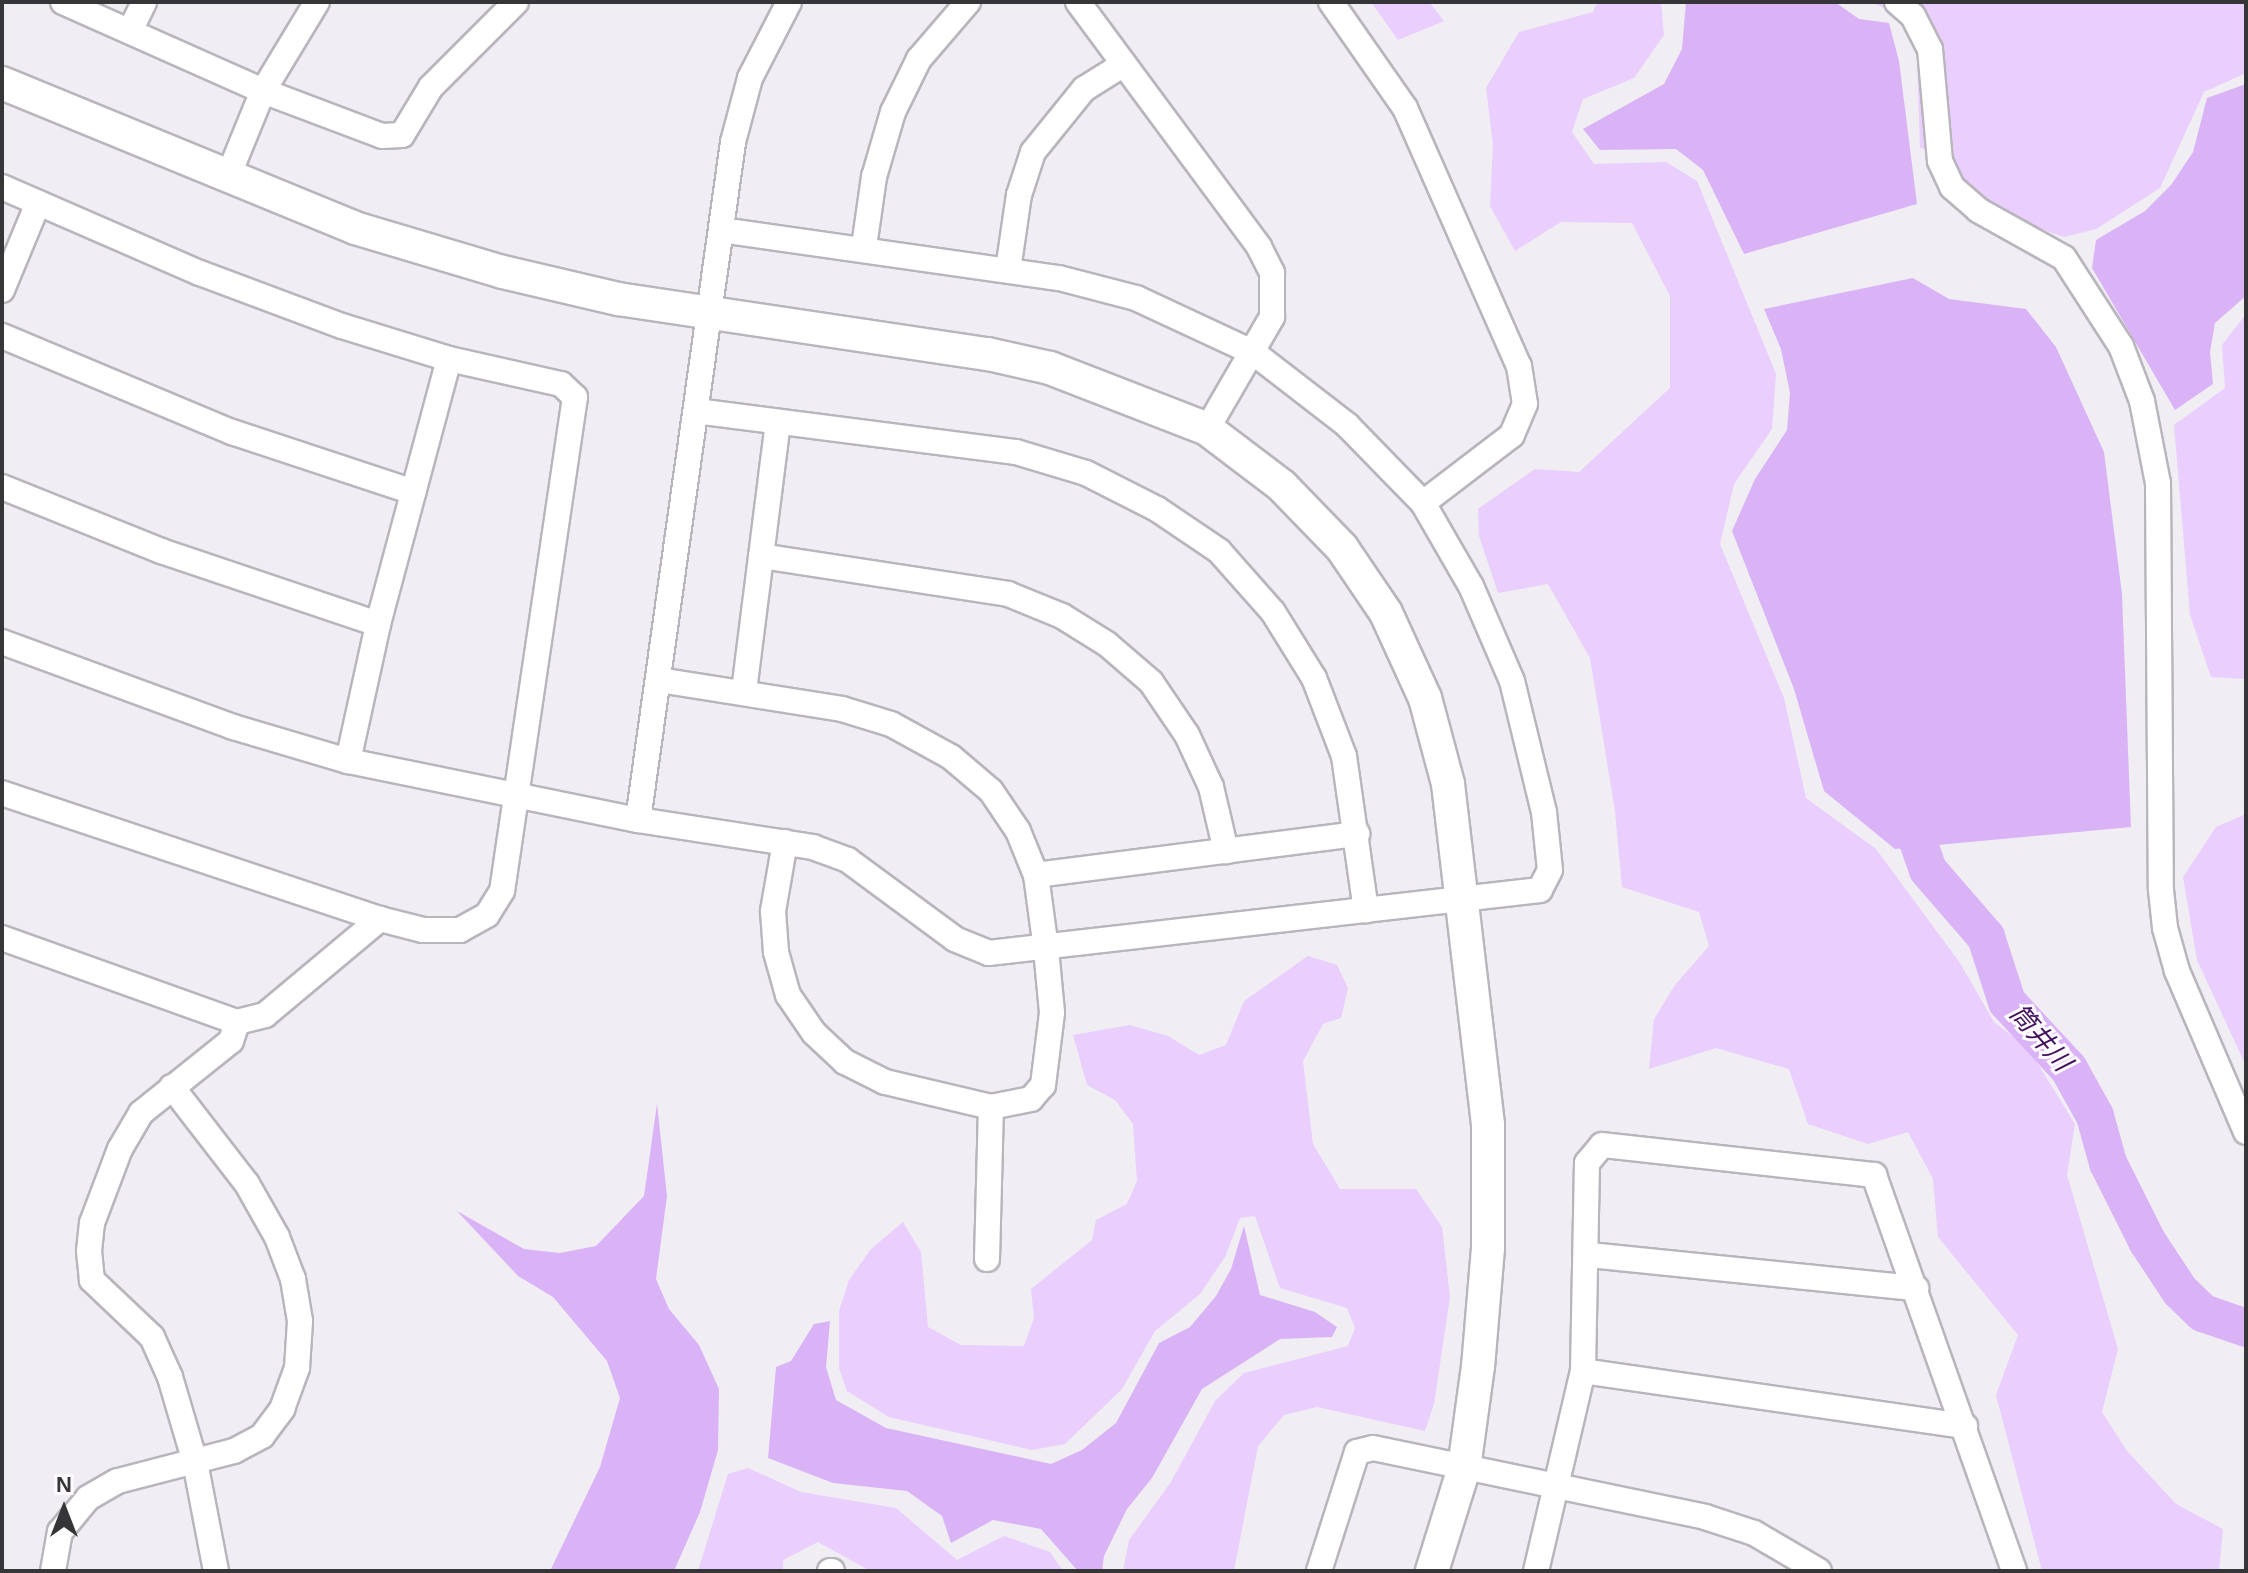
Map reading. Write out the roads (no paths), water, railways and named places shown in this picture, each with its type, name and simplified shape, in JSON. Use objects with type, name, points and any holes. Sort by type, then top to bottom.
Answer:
[{"type":"street","points":[[63,2],[263,91],[382,136],[402,135],[431,87],[516,2]]},
{"type":"street","points":[[130,31],[144,2]]},
{"type":"street","points":[[227,179],[263,91],[317,2]]},
{"type":"street","points":[[638,820],[733,142],[750,78],[789,2]]},
{"type":"street","points":[[864,247],[874,177],[893,112],[919,59],[968,2]]},
{"type":"street","points":[[1078,2],[1272,273],[1272,317],[1254,353],[1207,429]]},
{"type":"street","points":[[1331,2],[1405,108],[1519,366],[1525,404],[1512,435],[1423,503]]},
{"type":"street","points":[[1897,2],[1913,16],[1930,49],[1940,161],[1952,187],[1978,210],[2064,258],[2121,346],[2142,401],[2158,483],[2161,890],[2165,928],[2177,971],[2246,1132]]},
{"type":"street","points":[[1008,270],[1019,195],[1033,152],[1084,89],[1124,64]]},
{"type":"street","points":[[2,83],[227,179],[355,228],[503,272],[707,314],[1013,359],[1125,394],[1207,429],[1302,506],[1342,548],[1386,613],[1425,698],[1448,784],[1463,899],[1488,1125],[1488,1248],[1464,1468],[1432,1571]]},
{"type":"street","points":[[2,187],[214,278],[449,359],[561,384],[575,397],[502,891],[487,915],[460,930],[423,930],[380,919],[2,793]]},
{"type":"street","points":[[2,290],[38,203]]},
{"type":"street","points":[[2,642],[220,723],[348,761],[516,798],[785,842],[848,860],[955,939],[989,953],[1046,949],[1540,890],[1550,870],[1532,748],[1512,681],[1471,586],[1423,503],[1347,425],[1254,353],[1136,298],[1008,270],[864,247],[721,230]]},
{"type":"street","points":[[2,336],[232,432],[413,492]]},
{"type":"street","points":[[348,761],[378,624],[449,359]]},
{"type":"street","points":[[696,411],[1016,452],[1086,473],[1157,509],[1219,551],[1273,612],[1314,678],[1344,756],[1366,910]]},
{"type":"street","points":[[744,691],[778,422]]},
{"type":"street","points":[[2,487],[161,551],[378,624]]},
{"type":"street","points":[[761,556],[1008,594],[1062,616],[1107,644],[1151,682],[1187,735],[1211,787],[1226,851]]},
{"type":"street","points":[[659,680],[744,691],[842,709],[891,724],[951,757],[991,791],[1018,831],[1036,875],[1046,949],[1052,1013],[1043,1085],[1031,1099],[991,1107],[885,1082],[845,1062],[814,1033],[788,995],[776,952],[773,911],[785,842]]},
{"type":"street","points":[[1036,875],[1357,834]]},
{"type":"street","points":[[2,938],[237,1022],[265,1015],[380,919]]},
{"type":"street","points":[[216,1571],[195,1462],[170,1377],[152,1337],[92,1280],[89,1251],[92,1223],[120,1149],[141,1113],[231,1041],[237,1022]]},
{"type":"street","points":[[53,1571],[60,1532],[88,1498],[118,1481],[195,1462],[262,1436],[282,1409],[297,1368],[300,1321],[293,1279],[277,1237],[247,1184],[172,1087]]},
{"type":"street","points":[[987,1259],[991,1107]]},
{"type":"street","points":[[1536,1571],[1583,1371],[1589,1255],[1587,1163],[1602,1145],[1874,1175],[2014,1571]]},
{"type":"street","points":[[1589,1255],[1916,1288]]},
{"type":"street","points":[[1583,1371],[1965,1426]]},
{"type":"street","points":[[1319,1571],[1357,1452],[1373,1448],[1717,1521],[1754,1533],[1819,1571]]},
{"type":"waterway","name":"筒井川","points":[[1919,796],[1914,830],[1928,870],[1986,937],[2007,1002],[2069,1069],[2095,1116],[2108,1163],[2147,1241],[2180,1291],[2203,1313],[2246,1328]]}]
